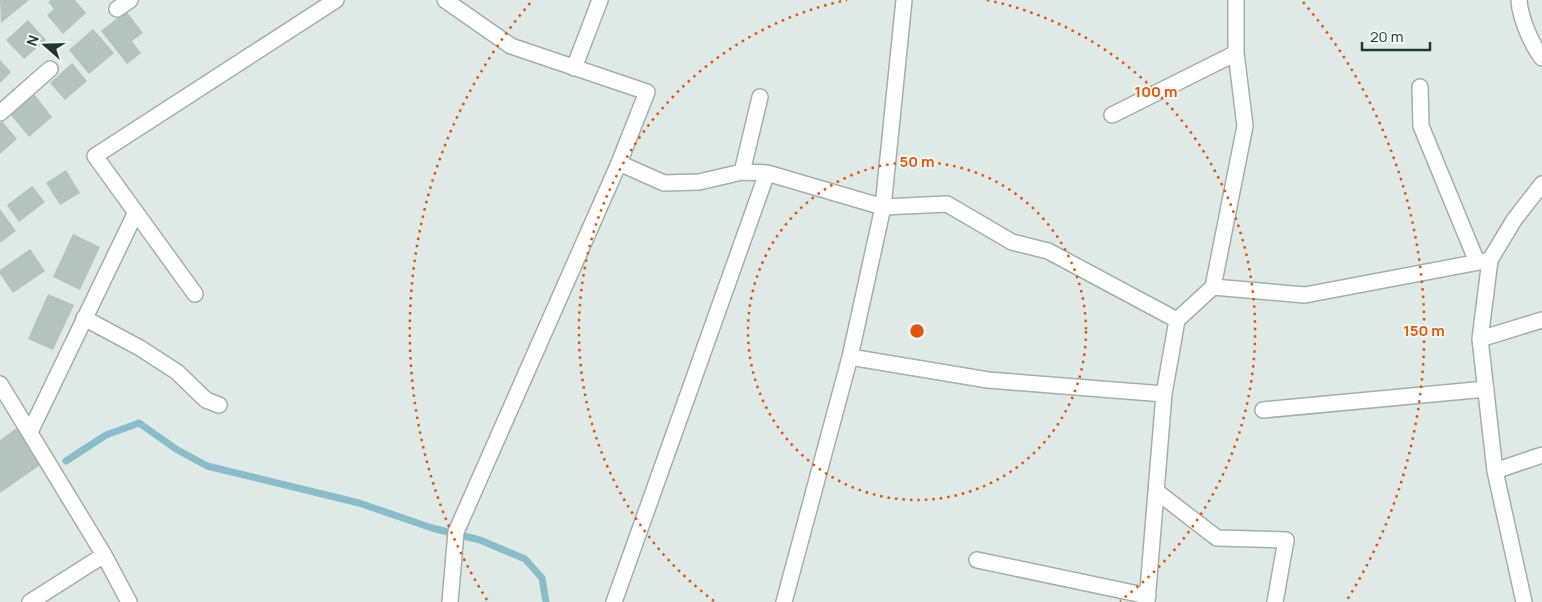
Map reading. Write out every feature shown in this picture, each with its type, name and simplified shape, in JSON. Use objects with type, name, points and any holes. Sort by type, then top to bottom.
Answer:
[{"type":"street","points":[[117,9],[130,0]]},
{"type":"street","points":[[195,294],[95,156],[336,0]]},
{"type":"street","points":[[445,0],[511,46],[647,92],[619,162],[456,532],[450,602]]},
{"type":"street","points":[[574,68],[600,0]]},
{"type":"street","points":[[784,602],[850,357],[883,207],[904,0]]},
{"type":"street","points":[[977,560],[1148,599],[1164,394],[1177,320],[1213,287],[1245,126],[1236,53],[1236,0]]},
{"type":"street","points":[[1519,0],[1520,8],[1535,49],[1542,58]]},
{"type":"street","points":[[1112,115],[1236,53]]},
{"type":"street","points":[[0,113],[50,69]]},
{"type":"street","points":[[1420,87],[1421,126],[1483,261],[1480,339],[1495,471],[1524,602]]},
{"type":"street","points":[[742,172],[760,97]]},
{"type":"street","points":[[619,162],[664,183],[699,182],[742,172],[768,173],[883,207],[947,204],[1012,242],[1048,251],[1177,320]]},
{"type":"street","points":[[614,602],[768,173]]},
{"type":"street","points":[[1213,287],[1305,295],[1483,261],[1542,184]]},
{"type":"street","points":[[30,432],[136,212]]},
{"type":"street","points":[[84,318],[140,348],[177,372],[206,400],[219,405]]},
{"type":"street","points":[[1480,339],[1542,320]]},
{"type":"street","points":[[850,357],[988,380],[1164,394]]},
{"type":"street","points":[[0,384],[104,555],[129,602]]},
{"type":"street","points":[[1263,410],[1486,389]]},
{"type":"street","points":[[1495,471],[1542,455]]},
{"type":"street","points":[[1156,491],[1217,538],[1286,540],[1275,602]]},
{"type":"street","points":[[30,602],[104,555]]},
{"type":"building","points":[[0,0],[29,0],[1,23]]},
{"type":"building","points":[[51,0],[75,0],[86,13],[63,34],[47,15],[54,9],[48,2]]},
{"type":"building","points":[[126,11],[143,33],[132,41],[141,53],[127,64],[101,31]]},
{"type":"building","points":[[28,20],[46,40],[24,59],[6,40]]},
{"type":"building","points":[[93,29],[114,53],[89,74],[69,50]]},
{"type":"building","points":[[0,60],[11,72],[0,83]]},
{"type":"building","points":[[72,63],[87,81],[65,100],[50,83]]},
{"type":"building","points":[[34,94],[52,117],[29,137],[10,114]]},
{"type":"building","points":[[2,121],[17,139],[0,154],[0,123]]},
{"type":"building","points":[[66,170],[80,193],[60,205],[46,183]]},
{"type":"building","points":[[32,186],[45,202],[19,222],[7,205]]},
{"type":"building","points":[[0,209],[16,231],[0,243]]},
{"type":"building","points":[[73,234],[100,247],[80,290],[53,277]]},
{"type":"building","points":[[30,249],[45,271],[13,293],[0,274],[0,270]]},
{"type":"building","points":[[48,294],[74,305],[53,350],[28,339]]},
{"type":"building","points":[[18,427],[43,463],[0,493],[0,440]]},
{"type":"waterway","points":[[66,461],[106,435],[139,423],[176,449],[207,466],[359,503],[432,528],[480,540],[525,559],[542,578],[546,602]]}]
